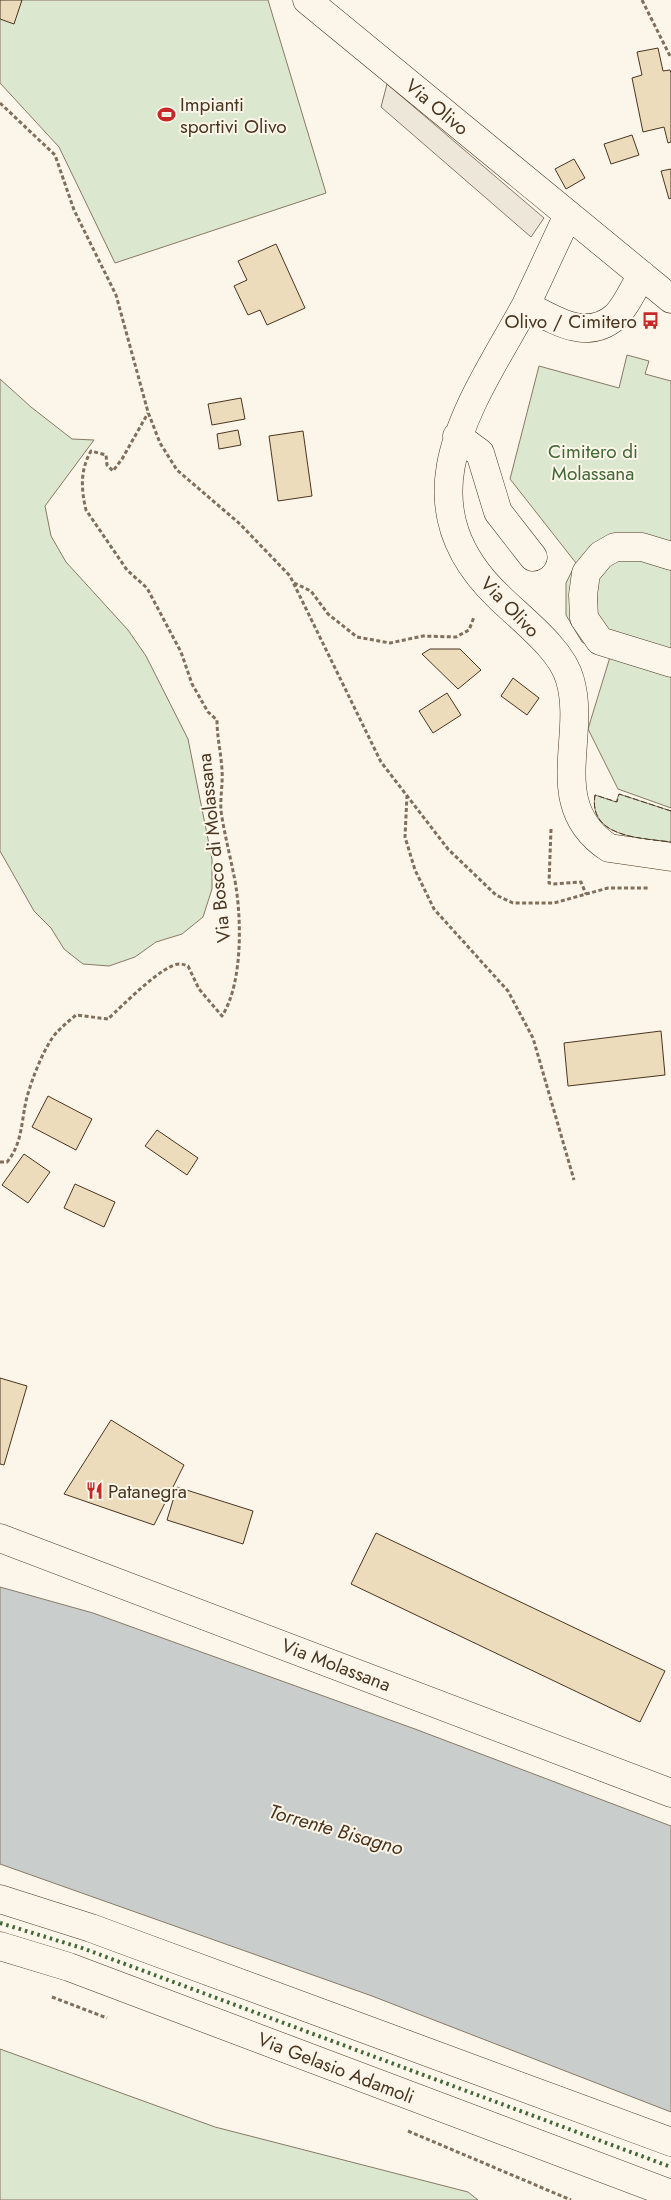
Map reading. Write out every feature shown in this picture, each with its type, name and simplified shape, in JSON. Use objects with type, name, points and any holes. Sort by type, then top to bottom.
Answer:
[{"type":"main road","name":"Via Olivo","points":[[307,0],[671,299]]},
{"type":"main road","name":"Via Olivo","points":[[568,215],[526,305],[457,436],[447,492],[449,516],[455,537],[467,560],[488,587],[558,656],[570,677],[574,694],[571,792],[586,826],[609,848],[671,857]]},
{"type":"main road","points":[[526,305],[559,322],[582,329],[601,325],[616,316],[642,275]]},
{"type":"main road","points":[[457,436],[480,453],[498,512],[532,557]]},
{"type":"main road","points":[[671,556],[642,547],[615,547],[601,555],[586,573],[583,595],[584,618],[600,641],[671,663]]},
{"type":"main road","name":"Via Molassana","points":[[0,1538],[671,1793]]},
{"type":"main road","points":[[0,1899],[90,1928],[671,2142]]},
{"type":"main road","name":"Via Gelasio Adamoli","points":[[0,1946],[69,1967],[671,2194]]},
{"type":"path","points":[[642,0],[671,58]]},
{"type":"path","points":[[0,103],[55,155],[74,210],[116,295],[148,412],[160,443],[176,470],[240,524],[290,576],[381,762],[448,849],[504,900],[513,903],[545,904],[608,888],[654,889]]},
{"type":"path","name":"Via Bosco di Molassana","points":[[0,1162],[6,1162],[14,1154],[21,1136],[27,1097],[38,1068],[57,1032],[76,1015],[108,1019],[145,985],[169,967],[180,964],[188,966],[199,989],[222,1016],[233,993],[238,942],[237,914],[234,872],[226,844],[221,809],[222,769],[217,740],[217,720],[208,712],[192,684],[181,652],[147,588],[127,570],[86,510],[83,498],[82,476],[86,460],[91,451],[106,455],[107,465],[113,470],[122,459],[148,412]]},
{"type":"path","points":[[293,583],[311,591],[328,614],[357,637],[390,643],[423,636],[456,637],[469,630],[488,587]]},
{"type":"path","points":[[406,794],[405,837],[415,870],[434,910],[508,991],[532,1038],[574,1180]]},
{"type":"path","points":[[552,884],[582,882],[586,894]]},
{"type":"green space","name":"Impianti sportivi Olivo","points":[[0,0],[268,0],[326,193],[115,263],[59,147],[0,83]]},
{"type":"green space","name":"Cimitero di Molassana","points":[[627,355],[649,361],[645,374],[671,381],[671,808],[618,789],[588,729],[610,657],[582,642],[566,615],[566,583],[576,563],[510,479],[539,366],[619,388]]},
{"type":"green space","points":[[0,379],[31,407],[72,439],[94,440],[45,506],[51,536],[66,562],[128,630],[146,656],[188,739],[212,859],[212,889],[203,917],[182,934],[156,942],[135,957],[109,966],[83,964],[64,949],[51,928],[34,911],[0,851]]},
{"type":"green space","points":[[619,794],[671,811],[671,842],[632,837],[608,828],[600,820],[595,809],[595,795],[616,802]]},
{"type":"green space","points":[[0,2049],[215,2127],[468,2192],[478,2200],[0,2200]]},
{"type":"shaded area","points":[[387,84],[544,218],[531,237],[381,107]]},
{"type":"water","name":"Torrente Bisagno","points":[[0,1587],[93,1613],[415,1729],[671,1826],[671,2112],[372,1996],[0,1864]]},
{"type":"building","points":[[0,0],[22,0],[14,24],[0,19]]},
{"type":"building","points":[[658,48],[663,71],[670,70],[671,73],[671,142],[668,143],[664,127],[643,132],[632,78],[642,75],[637,52]]},
{"type":"building","points":[[632,135],[639,155],[611,164],[604,144]]},
{"type":"building","points":[[574,159],[585,178],[566,189],[555,169]]},
{"type":"building","points":[[671,169],[671,198],[669,199],[661,171]]},
{"type":"building","points":[[276,244],[305,308],[267,325],[260,310],[248,315],[234,286],[247,280],[238,261]]},
{"type":"building","points":[[241,398],[245,419],[212,425],[208,404]]},
{"type":"building","points":[[238,430],[241,445],[219,449],[217,434]]},
{"type":"building","points":[[303,431],[312,496],[278,501],[269,436]]},
{"type":"building","points":[[430,649],[460,649],[481,670],[458,689],[422,654]]},
{"type":"building","points":[[513,678],[539,698],[527,715],[501,696]]},
{"type":"building","points":[[447,693],[461,715],[433,733],[419,711]]},
{"type":"building","points":[[661,1031],[665,1075],[568,1086],[564,1043]]},
{"type":"building","points":[[48,1096],[92,1119],[76,1150],[32,1127]]},
{"type":"building","points":[[157,1130],[198,1158],[187,1175],[145,1146]]},
{"type":"building","points":[[24,1154],[50,1172],[28,1203],[2,1185]]},
{"type":"building","points":[[75,1184],[115,1202],[104,1227],[64,1208]]},
{"type":"building","points":[[0,1378],[27,1386],[4,1465],[0,1464]]},
{"type":"building","points":[[111,1420],[184,1465],[154,1525],[64,1494]]},
{"type":"building","points":[[177,1487],[253,1511],[243,1544],[167,1520]]},
{"type":"building","points":[[376,1533],[665,1671],[640,1722],[351,1584]]},
{"type":"hedge","points":[[0,1923],[82,1948],[671,2167]]},
{"type":"fence","points":[[671,811],[619,794],[617,802],[595,795],[595,809],[600,820],[608,828],[632,837],[671,842]]},
{"type":"place","name":"Impianti sportivi Olivo","points":[[166,115]]},
{"type":"place","name":"Olivo / Cimitero","points":[[651,321]]},
{"type":"place","name":"Patanegra","points":[[94,1491]]}]
